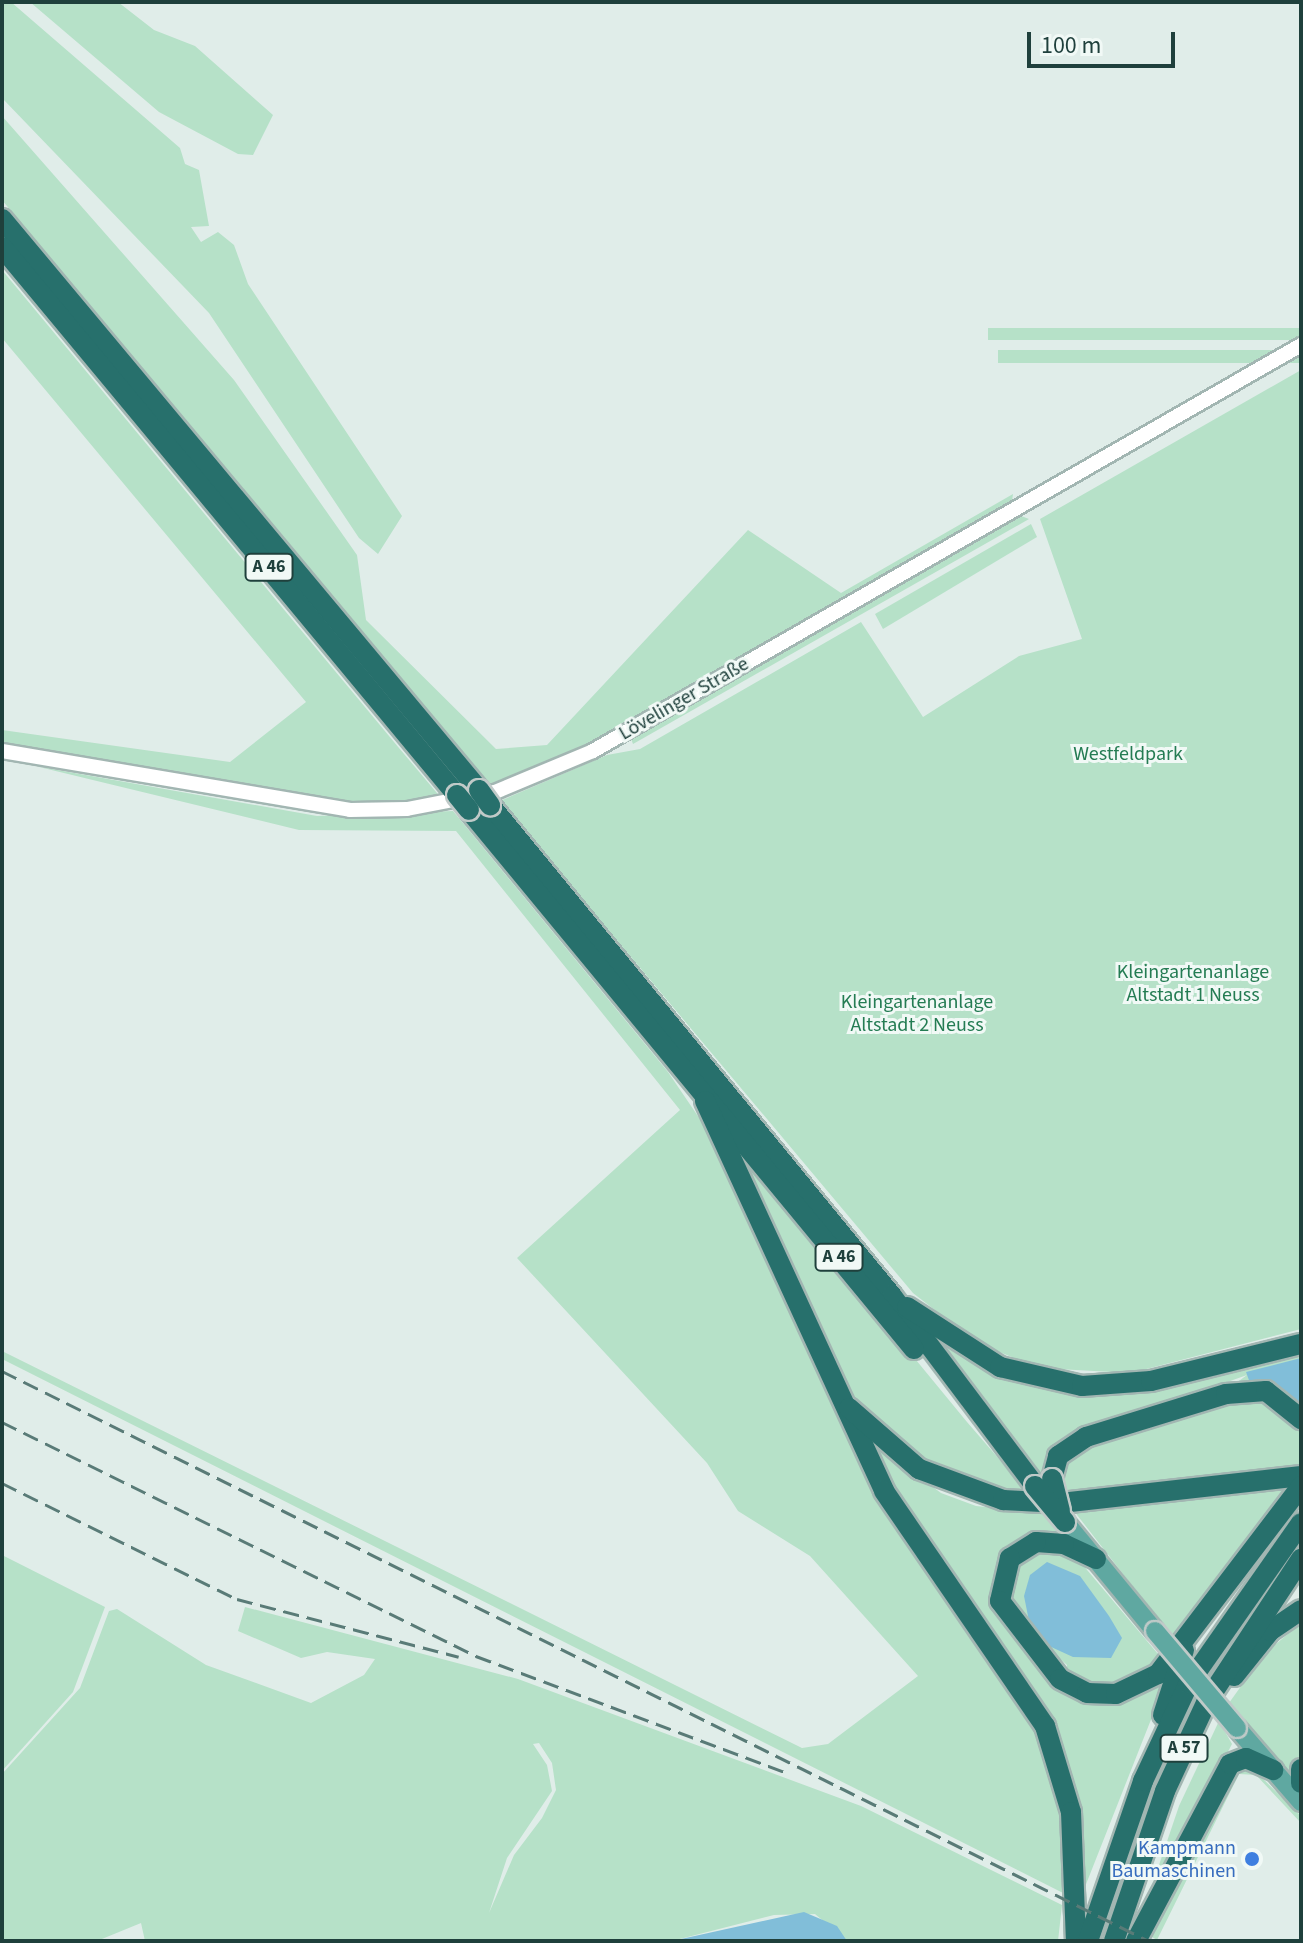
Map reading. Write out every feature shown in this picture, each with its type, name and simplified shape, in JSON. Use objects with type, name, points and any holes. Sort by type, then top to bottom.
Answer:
[{"type":"highway","name":"A 46","points":[[2,219],[484,798],[892,1296],[977,1356],[1055,1382],[1151,1381],[1277,1347],[1301,1344]]},
{"type":"highway","name":"A 46","points":[[2,247],[463,802],[705,1101],[953,1397],[974,1411],[1043,1482]]},
{"type":"highway","points":[[705,1101],[844,1402],[908,1531],[1010,1665],[1045,1726],[1071,1812],[1076,1941]]},
{"type":"highway","points":[[892,1296],[974,1411]]},
{"type":"highway","points":[[1277,1347],[1301,1337]]},
{"type":"highway","points":[[1065,1522],[1043,1482],[1058,1456],[1086,1437],[1226,1394],[1266,1391],[1301,1419]]},
{"type":"highway","points":[[844,1402],[919,1469],[1003,1500],[1061,1503],[1266,1480],[1300,1483]]},
{"type":"highway","points":[[1096,1559],[1064,1544],[1036,1542],[1003,1571],[1006,1617],[1060,1679],[1087,1693],[1130,1690],[1158,1674],[1300,1483]]},
{"type":"highway","name":"A 57","points":[[1088,1941],[1155,1753],[1219,1633],[1301,1523]]},
{"type":"highway","name":"A 57","points":[[1114,1941],[1165,1791],[1206,1703],[1301,1559]]},
{"type":"highway","points":[[1123,1941],[1163,1823],[1225,1688],[1252,1650],[1301,1610]]},
{"type":"highway","points":[[1155,1753],[1193,1628]]},
{"type":"highway","points":[[1136,1941],[1230,1764],[1246,1758],[1273,1770]]},
{"type":"highway","points":[[1301,1769],[1301,1783]]},
{"type":"highway","points":[[1065,1941],[1074,1880]]},
{"type":"main road","points":[[1065,1522],[1301,1802]]},
{"type":"street","name":"Lövelinger Straße","points":[[2,751],[350,810],[436,805],[495,792],[593,751],[1301,345]]},
{"type":"green space","points":[[2,2],[11,2],[180,148],[185,164],[199,170],[209,226],[191,227],[201,242],[218,232],[234,245],[248,284],[402,516],[378,554],[359,538],[209,313],[2,98]]},
{"type":"green space","points":[[30,2],[118,2],[154,30],[195,46],[273,115],[253,155],[238,154],[159,112]]},
{"type":"green space","points":[[2,116],[234,380],[357,555],[366,620],[496,749],[547,745],[748,530],[841,593],[1013,494],[1012,501],[591,746],[491,788],[2,200]]},
{"type":"green space","points":[[2,270],[442,799],[318,803],[2,747],[2,730],[230,762],[306,702],[2,338]]},
{"type":"green space","points":[[988,328],[1301,328],[1301,340],[988,340]]},
{"type":"green space","points":[[998,350],[1301,350],[1301,363],[998,363]]},
{"type":"green space","points":[[1301,370],[1301,1329],[1131,1373],[1039,1368],[977,1343],[913,1293],[500,801],[607,755],[640,749],[861,622],[923,717],[1019,656],[1082,639],[1040,519]]},
{"type":"green space","points":[[1016,514],[1029,519],[633,744],[630,736]]},
{"type":"green space","points":[[1031,524],[1037,537],[883,629],[875,614]]},
{"type":"green space","points":[[35,766],[317,816],[453,811],[668,1072],[708,1131],[868,1482],[1007,1676],[1040,1738],[1060,1806],[1067,1895],[2,1359],[2,1351],[802,1748],[828,1744],[918,1676],[810,1556],[738,1511],[707,1463],[517,1258],[680,1110],[456,831],[299,830]]},
{"type":"green space","points":[[736,1141],[1031,1496],[989,1491],[921,1463],[858,1405],[730,1147]]},
{"type":"green space","points":[[914,1321],[1005,1380],[1069,1394],[1147,1392],[1301,1352],[1301,1409],[1269,1386],[1228,1389],[1247,1375],[1085,1433],[1047,1490]]},
{"type":"green space","points":[[1265,1399],[1300,1430],[1301,1465],[1065,1495],[1061,1472],[1076,1450],[1226,1401]]},
{"type":"green space","points":[[861,1434],[941,1493],[976,1506],[1046,1513],[1066,1538],[996,1578],[1080,1693],[1167,1679],[1081,1897],[1054,1733],[1039,1699],[913,1527]]},
{"type":"green space","points":[[1258,1488],[1289,1489],[1225,1566],[1176,1642],[1074,1511]]},
{"type":"green space","points":[[1301,1536],[1200,1689],[1100,1941],[1148,1795],[1197,1687]]},
{"type":"green space","points":[[1048,1547],[1077,1558],[1163,1660],[1134,1683],[1092,1687],[1067,1672],[1067,1665],[1016,1619],[1007,1582],[1016,1562]]},
{"type":"green space","points":[[2,1555],[105,1607],[73,1692],[2,1771]]},
{"type":"green space","points":[[245,1607],[518,1679],[861,1806],[1062,1905],[1058,1941],[847,1941],[815,1914],[774,1915],[672,1941],[145,1941],[141,1923],[97,1941],[2,1941],[2,1774],[80,1688],[109,1611],[117,1609],[206,1665],[311,1703],[364,1675],[375,1659],[327,1652],[301,1658],[238,1631]],"holes":[[[539,1743],[552,1763],[556,1790],[542,1818],[514,1855],[489,1913],[507,1858],[552,1791],[547,1765],[533,1744]]]},
{"type":"green space","points":[[1301,1623],[1301,1751],[1295,1781],[1229,1703],[1264,1654]]},
{"type":"green space","points":[[1219,1721],[1232,1744],[1139,1924],[1179,1806]]},
{"type":"green space","points":[[1235,1770],[1256,1772],[1301,1816],[1301,1823],[1256,1775],[1239,1774],[1157,1940],[1147,1934]]},
{"type":"water","points":[[1301,1358],[1301,1405],[1286,1391],[1250,1383],[1246,1372]]},
{"type":"water","points":[[1047,1562],[1080,1576],[1109,1616],[1122,1638],[1111,1658],[1073,1657],[1049,1646],[1029,1621],[1024,1596],[1030,1575]]},
{"type":"water","points":[[804,1912],[837,1926],[847,1941],[672,1941]]},
{"type":"railway","points":[[2,1371],[1149,1941]]},
{"type":"railway","points":[[2,1422],[476,1656],[790,1774]]},
{"type":"railway","points":[[2,1483],[237,1599],[459,1657]]},
{"type":"place","name":"Kampmann Baumaschinen","points":[[1252,1859]]},
{"type":"park label","name":"Westfeldpark","points":[[1128,754]]},
{"type":"park label","name":"Kleingartenanlage Altstadt 1 Neuss","points":[[1193,984]]},
{"type":"park label","name":"Kleingartenanlage Altstadt 2 Neuss","points":[[917,1014]]}]
